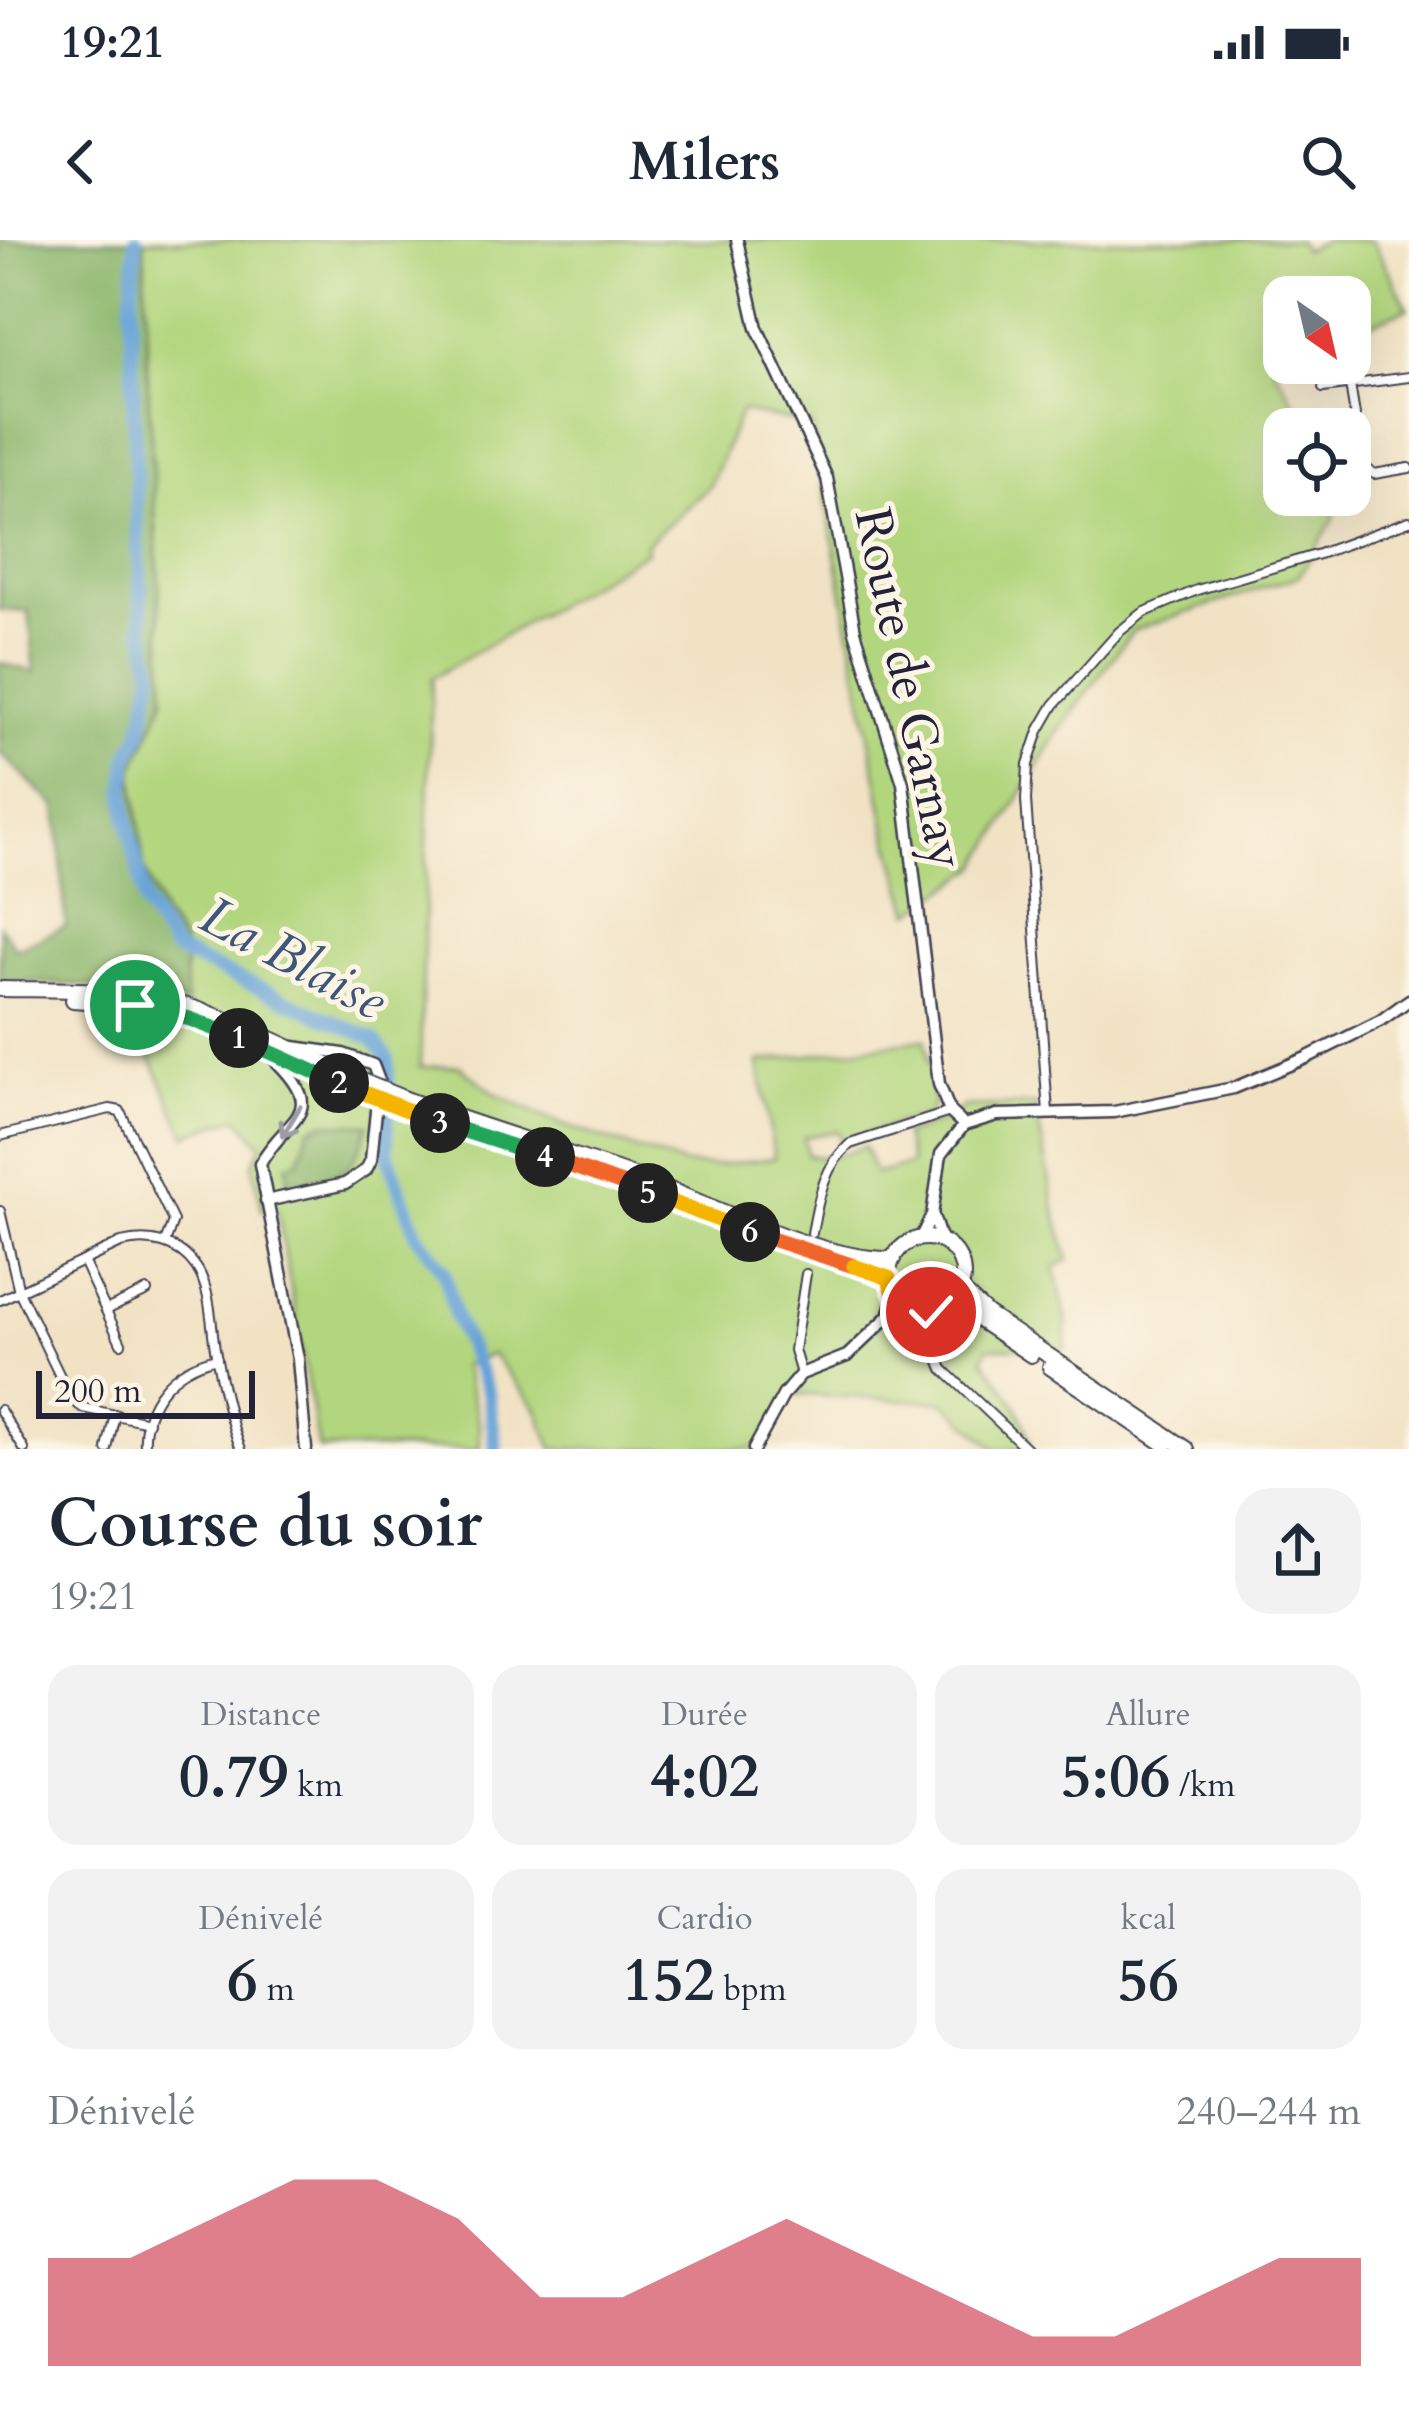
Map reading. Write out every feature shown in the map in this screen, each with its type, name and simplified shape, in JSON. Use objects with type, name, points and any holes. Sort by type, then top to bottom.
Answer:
[{"type":"main road","points":[[0,992],[113,992],[155,998],[281,1045],[368,1089]]},
{"type":"main road","points":[[0,992],[159,1010],[403,1104],[889,1278]]},
{"type":"main road","points":[[403,1104],[594,1162],[808,1242],[868,1258],[892,1258]]},
{"type":"main road","points":[[960,1289],[962,1265],[941,1241],[920,1239],[904,1245],[892,1258],[889,1278],[895,1296],[928,1309],[963,1309],[1172,1449]]},
{"type":"main road","points":[[928,1309],[960,1289]]},
{"type":"main road","points":[[960,1289],[988,1314],[1187,1449]]},
{"type":"street","name":"Route de Garnay","points":[[737,240],[757,328],[827,478],[855,631],[903,783],[939,1084],[950,1112]]},
{"type":"street","points":[[1324,388],[1409,376]]},
{"type":"street","points":[[1350,385],[1354,408]]},
{"type":"street","points":[[1371,472],[1409,468]]},
{"type":"street","points":[[1048,1114],[1026,800],[1028,764],[1054,705],[1119,632],[1160,604],[1409,521]]},
{"type":"street","points":[[920,1239],[932,1215],[941,1154],[964,1125],[997,1114],[1114,1112],[1234,1088],[1380,1021],[1409,1000]]},
{"type":"street","points":[[266,1202],[345,1184],[366,1170],[371,1160],[379,1074],[367,1061],[281,1045]]},
{"type":"street","points":[[263,1049],[290,1074],[301,1097],[299,1116],[260,1164],[298,1359],[306,1449]]},
{"type":"street","points":[[0,1136],[110,1108],[120,1111],[173,1222],[165,1244]]},
{"type":"street","points":[[812,1233],[822,1184],[850,1144],[950,1112],[964,1125]]},
{"type":"street","points":[[0,1211],[19,1291],[71,1399],[83,1408],[148,1422]]},
{"type":"street","points":[[932,1215],[941,1241]]},
{"type":"street","points":[[0,1300],[141,1238],[184,1254],[199,1270],[241,1449]]},
{"type":"street","points":[[83,1261],[121,1343]]},
{"type":"street","points":[[802,1374],[794,1350],[806,1274]]},
{"type":"street","points":[[106,1310],[147,1291]]},
{"type":"street","points":[[754,1449],[784,1394],[802,1374],[847,1356],[889,1316],[895,1296]]},
{"type":"street","points":[[889,1316],[928,1309]]},
{"type":"street","points":[[928,1309],[934,1350],[943,1369],[1027,1449]]},
{"type":"street","points":[[928,1309],[931,1334]]},
{"type":"street","points":[[146,1449],[154,1405],[174,1376],[191,1364],[217,1358]]},
{"type":"street","points":[[0,1410],[24,1449]]},
{"type":"street","points":[[107,1449],[116,1414]]},
{"type":"green space","points":[[0,240],[144,240],[165,699],[133,770],[144,868],[162,913],[183,944],[187,1003],[119,988],[0,980],[0,926],[16,949],[66,926],[57,807],[0,753],[0,663],[35,672],[29,612],[0,610]]},
{"type":"green space","points":[[144,240],[1298,240],[1303,250],[1326,240],[1372,240],[1408,308],[1371,323],[1371,276],[1263,276],[1263,384],[1284,384],[1298,408],[1263,408],[1263,516],[1334,518],[1299,576],[1133,630],[1057,734],[978,867],[911,913],[887,832],[812,425],[741,411],[709,487],[646,544],[647,551],[432,678],[420,1067],[459,1066],[497,1095],[563,1125],[685,1165],[774,1158],[759,1062],[925,1039],[935,1100],[929,1114],[841,1143],[838,1131],[804,1137],[807,1155],[836,1155],[864,1146],[875,1174],[911,1164],[904,1135],[945,1120],[964,1107],[1035,1105],[1069,1260],[1055,1267],[1066,1318],[1066,1349],[988,1347],[983,1359],[1020,1412],[1031,1449],[996,1449],[944,1402],[790,1394],[762,1449],[553,1449],[537,1409],[492,1354],[463,1365],[479,1423],[480,1449],[319,1449],[277,1209],[262,1210],[253,1164],[262,1145],[238,1117],[186,1135],[119,988],[183,944],[162,913],[144,868],[133,770],[165,698]]},
{"type":"green space","points":[[322,1123],[369,1124],[357,1155],[342,1171],[288,1182],[287,1165],[299,1160],[310,1128]]},
{"type":"waterway","name":"La Blaise","points":[[136,240],[131,314],[137,523],[143,625],[153,673],[141,733],[128,757],[125,791],[146,906],[174,950],[373,1039],[388,1058],[387,1153],[417,1235],[444,1271],[455,1316],[488,1392],[496,1449]]},
{"type":"route","points":[[135,1005],[209,1026],[457,1130],[604,1177],[826,1259],[879,1272],[889,1278],[903,1305],[931,1312]]}]
